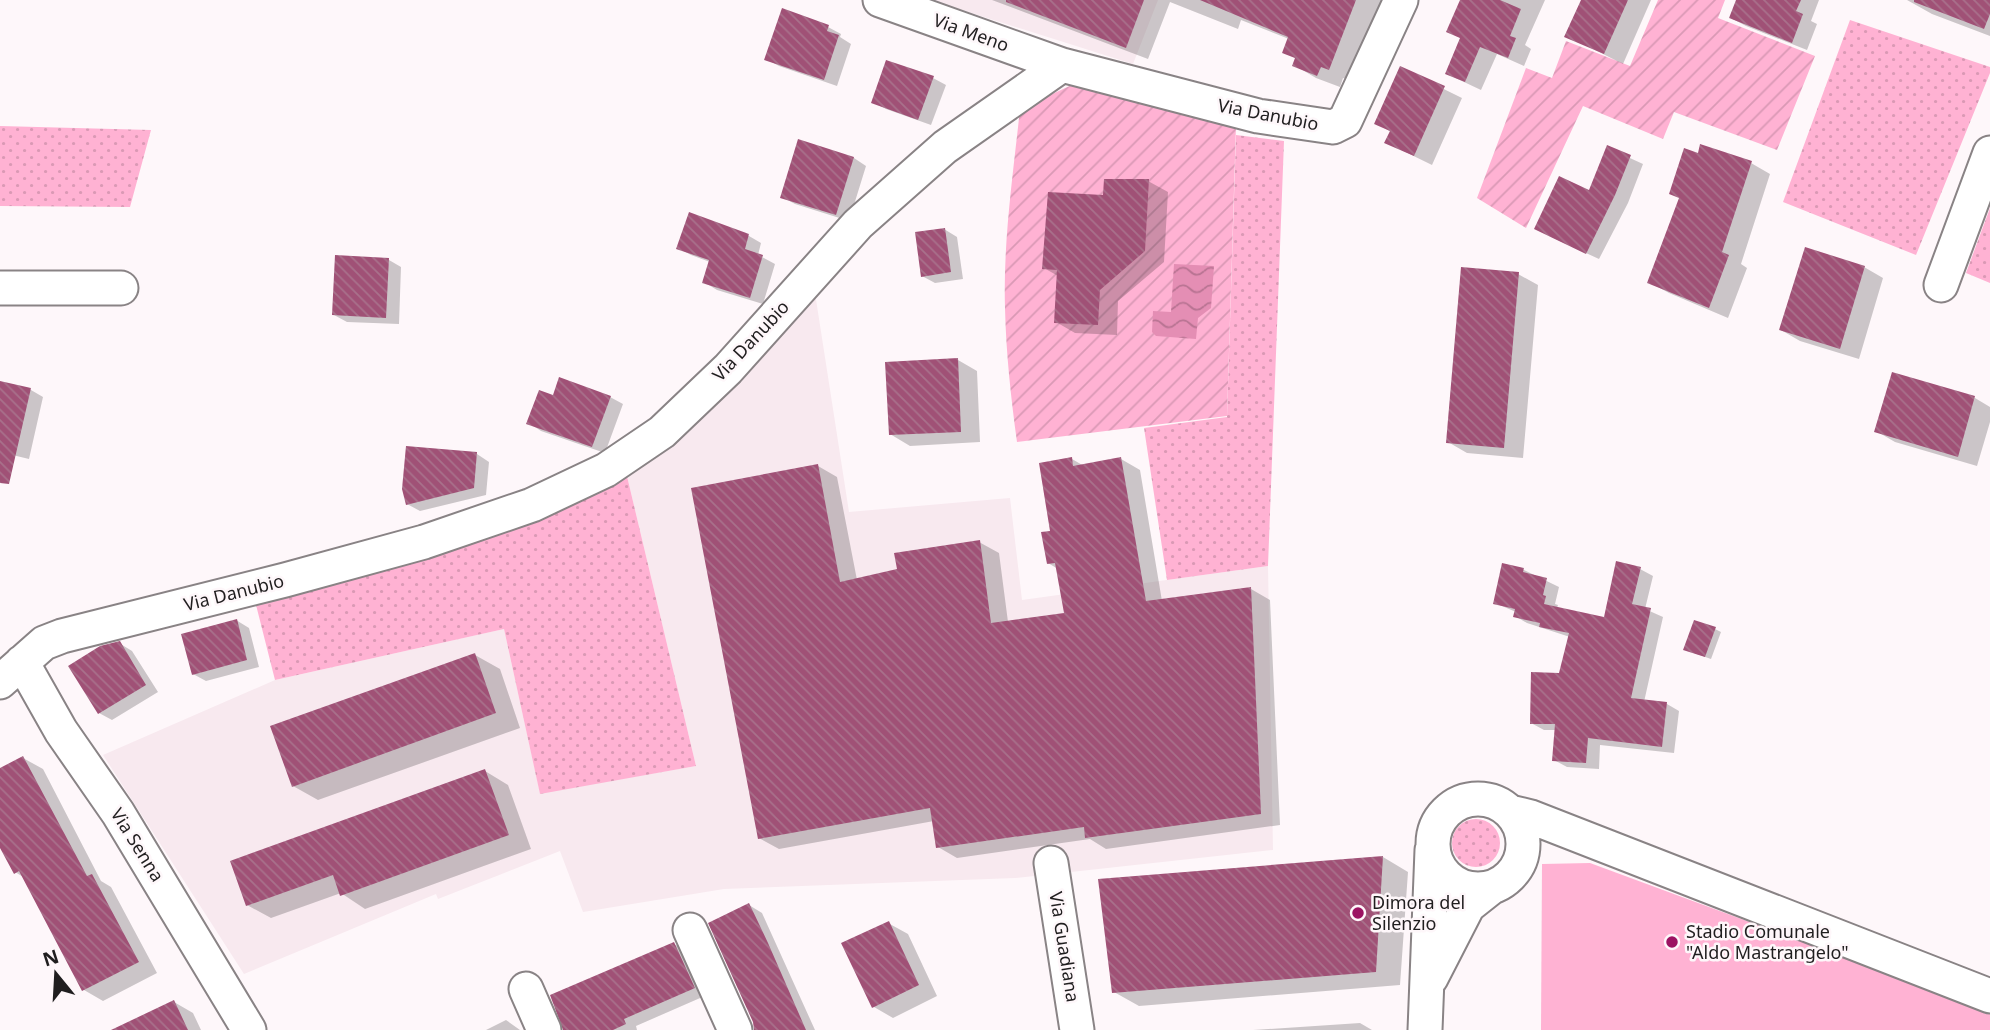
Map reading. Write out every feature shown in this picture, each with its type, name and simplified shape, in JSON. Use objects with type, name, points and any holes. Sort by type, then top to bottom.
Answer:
[{"type":"street","name":"Via Meno","points":[[880,0],[1062,65]]},
{"type":"street","name":"Via Danubio","points":[[11,672],[44,643],[62,636],[424,542],[532,505],[606,470],[662,432],[728,369],[858,224],[945,147],[1062,65],[1258,116],[1333,127],[1345,121],[1401,0]]},
{"type":"street","points":[[1941,285],[1990,153]]},
{"type":"street","points":[[0,288],[121,288]]},
{"type":"street","name":"Via Senna","points":[[11,672],[61,731],[123,821],[249,1030]]},
{"type":"street","points":[[1425,1030],[1426,986],[1432,847],[1434,832],[1440,818],[1452,807],[1466,800],[1482,798],[1497,802],[1519,823],[1523,838],[1522,852],[1512,874],[1468,906],[1426,986]]},
{"type":"street","points":[[1510,812],[1531,817],[1672,870],[1990,996]]},
{"type":"street","points":[[1522,852],[1574,843],[1596,843]]},
{"type":"street","points":[[1432,847],[1435,861],[1442,873],[1452,882],[1479,890],[1492,887]]},
{"type":"street","name":"Via Guadiana","points":[[1051,863],[1077,1030]]},
{"type":"street","points":[[690,930],[735,1030]]},
{"type":"street","points":[[526,989],[544,1030]]},
{"type":"shaded area","points":[[930,0],[1158,0],[1133,64]]},
{"type":"shaded area","points":[[1658,0],[1725,0],[1718,18],[1815,56],[1777,150],[1674,112],[1663,139],[1583,106],[1526,228],[1477,198],[1526,68],[1552,78],[1566,41],[1630,66]]},
{"type":"shaded area","points":[[1850,20],[1990,67],[1990,73],[1916,255],[1783,202]]},
{"type":"shaded area","points":[[1076,83],[1236,125],[1227,416],[1017,442],[1008,359],[1005,283],[1009,209],[1020,109]]},
{"type":"shaded area","points":[[0,126],[151,130],[130,207],[0,206]]},
{"type":"shaded area","points":[[1236,135],[1284,141],[1268,566],[1167,580],[1144,428],[1227,417]]},
{"type":"shaded area","points":[[1990,208],[1990,283],[1966,273]]},
{"type":"shaded area","points":[[815,293],[849,512],[1010,498],[1022,600],[1268,566],[1273,850],[1015,878],[724,889],[583,912],[560,851],[438,899],[436,894],[244,974],[103,755],[275,680],[504,629],[540,793],[696,766],[626,472],[687,432]]},
{"type":"shaded area","points":[[626,472],[696,766],[540,794],[504,629],[275,680],[253,593]]},
{"type":"shaded area","points":[[1476,819],[1493,826],[1500,843],[1493,860],[1476,867],[1459,860],[1452,843],[1459,826]]},
{"type":"shaded area","name":"Stadio Comunale \"Aldo Mastrangelo\"","points":[[1590,863],[1990,1011],[1990,1030],[1541,1030],[1542,864]]},
{"type":"water","points":[[1174,264],[1214,266],[1211,308],[1198,318],[1196,339],[1156,336],[1152,332],[1153,311],[1171,312]]},
{"type":"building","points":[[1006,0],[1144,0],[1126,48]]},
{"type":"building","points":[[1200,0],[1356,0],[1329,70],[1321,67],[1317,76],[1292,66],[1295,58],[1282,53],[1288,37]]},
{"type":"building","points":[[1460,0],[1500,0],[1521,9],[1510,36],[1516,38],[1508,58],[1480,47],[1465,82],[1445,74],[1460,38],[1446,32]]},
{"type":"building","points":[[1581,0],[1628,0],[1604,54],[1564,37]]},
{"type":"building","points":[[1736,0],[1801,0],[1796,11],[1803,14],[1792,43],[1729,18]]},
{"type":"building","points":[[1914,0],[1990,0],[1990,14],[1984,29]]},
{"type":"building","points":[[782,8],[829,25],[827,31],[839,35],[824,80],[764,60]]},
{"type":"building","points":[[886,60],[934,76],[918,120],[871,103]]},
{"type":"building","points":[[1400,66],[1445,86],[1414,156],[1384,143],[1390,131],[1374,124]]},
{"type":"building","points":[[798,139],[854,157],[836,215],[780,198]]},
{"type":"building","points":[[1700,144],[1752,161],[1722,252],[1729,255],[1709,308],[1647,283],[1679,198],[1669,194],[1684,148],[1698,153]]},
{"type":"building","points":[[1607,145],[1631,155],[1586,254],[1534,229],[1559,176],[1589,190]]},
{"type":"building","points":[[1104,179],[1149,179],[1145,251],[1100,290],[1098,325],[1054,323],[1057,270],[1042,269],[1048,192],[1103,195]]},
{"type":"building","points":[[689,212],[749,234],[745,249],[763,255],[750,298],[702,283],[709,260],[676,249]]},
{"type":"building","points":[[945,228],[951,272],[921,277],[915,232]]},
{"type":"building","points":[[1805,247],[1865,266],[1840,349],[1779,330]]},
{"type":"building","points":[[335,255],[389,258],[386,318],[332,315]]},
{"type":"building","points":[[1461,267],[1519,272],[1504,448],[1446,443]]},
{"type":"building","points":[[958,358],[961,432],[889,435],[885,362]]},
{"type":"building","points":[[1892,372],[1975,396],[1958,457],[1874,432]]},
{"type":"building","points":[[559,377],[611,396],[592,447],[526,424],[539,390],[553,395]]},
{"type":"building","points":[[0,381],[31,388],[9,484],[0,483]]},
{"type":"building","points":[[406,446],[477,452],[474,488],[406,505],[402,489]]},
{"type":"building","points":[[1072,457],[1073,466],[1121,457],[1146,601],[1251,587],[1261,814],[1085,838],[1084,827],[936,848],[930,808],[758,839],[691,488],[818,464],[840,582],[897,569],[894,553],[980,540],[991,623],[1064,613],[1055,563],[1047,564],[1041,532],[1050,531],[1039,463]]},
{"type":"building","points":[[1616,561],[1641,567],[1632,604],[1651,608],[1631,698],[1667,702],[1662,747],[1588,738],[1586,763],[1552,761],[1555,724],[1530,724],[1531,672],[1559,673],[1569,633],[1539,627],[1540,623],[1513,617],[1515,609],[1493,604],[1502,563],[1524,568],[1523,572],[1547,578],[1544,604],[1604,617]]},
{"type":"building","points":[[237,619],[247,660],[192,675],[181,634]]},
{"type":"building","points":[[1694,620],[1716,627],[1705,657],[1683,650]]},
{"type":"building","points":[[120,641],[146,685],[98,714],[68,666],[100,646]]},
{"type":"building","points":[[475,653],[496,713],[292,787],[270,726]]},
{"type":"building","points":[[23,756],[87,876],[92,874],[139,962],[82,991],[19,871],[14,874],[0,848],[0,768]]},
{"type":"building","points":[[485,769],[509,835],[340,896],[333,875],[246,906],[230,861]]},
{"type":"building","points":[[1383,856],[1376,972],[1112,993],[1098,879]]},
{"type":"building","points":[[749,903],[806,1030],[754,1030],[753,1022],[708,923]]},
{"type":"building","points":[[889,921],[919,985],[872,1008],[841,943]]},
{"type":"building","points":[[674,942],[695,988],[624,1019],[626,1024],[613,1030],[563,1030],[550,995]]},
{"type":"building","points":[[174,1000],[188,1030],[111,1030]]},
{"type":"place","name":"Dimora del Silenzio","points":[[1358,913]]},
{"type":"place","name":"Stadio Comunale \"Aldo Mastrangelo\"","points":[[1672,942]]}]
